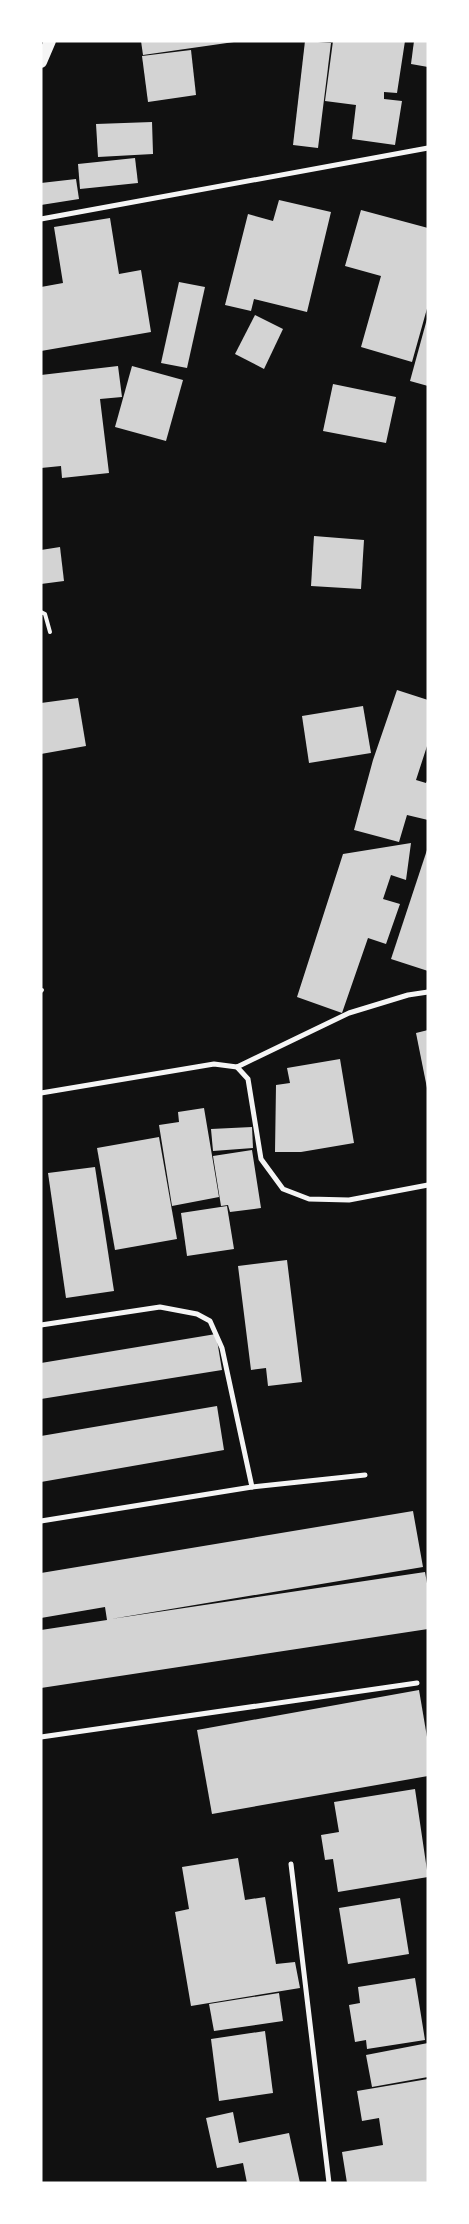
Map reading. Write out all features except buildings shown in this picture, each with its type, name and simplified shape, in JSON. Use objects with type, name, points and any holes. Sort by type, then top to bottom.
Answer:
[{"type":"main road","points":[[41,62],[50,41]]},
{"type":"street","points":[[41,219],[428,148]]},
{"type":"street","points":[[41,1093],[214,1064],[237,1067],[349,1013],[408,995],[428,992]]},
{"type":"street","points":[[237,1067],[248,1079],[261,1159],[283,1189],[309,1199],[349,1200],[428,1185]]},
{"type":"street","points":[[41,1325],[160,1307],[197,1314],[210,1322],[222,1348],[252,1487]]},
{"type":"street","points":[[41,1521],[252,1487],[365,1475]]},
{"type":"street","points":[[41,1737],[417,1683]]},
{"type":"street","points":[[291,1864],[329,2183]]},
{"type":"lane","points":[[41,612],[45,614],[50,632]]}]
